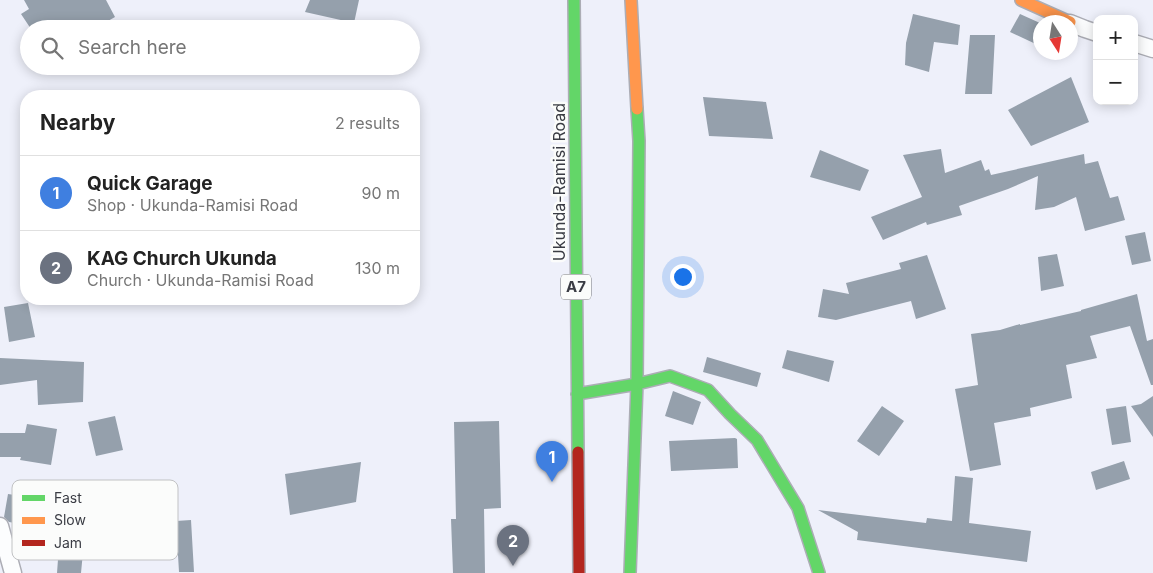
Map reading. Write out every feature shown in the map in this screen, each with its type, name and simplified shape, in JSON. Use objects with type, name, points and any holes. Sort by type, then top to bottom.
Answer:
[{"type":"main road","name":"Ukunda-Ramisi Road","points":[[574,0],[579,573]]},
{"type":"main road","points":[[630,573],[637,384],[639,142],[631,0]]},
{"type":"main road","points":[[1021,0],[1053,15]]},
{"type":"main road","points":[[577,394],[637,384],[670,376],[708,390],[757,440],[798,508],[819,573]]},
{"type":"street","points":[[1078,26],[1093,31]]},
{"type":"street","points":[[1138,44],[1153,49]]},
{"type":"street","points":[[0,526],[13,573]]},
{"type":"building","points":[[24,0],[106,0],[115,17],[110,20],[25,20],[21,14],[29,9]]},
{"type":"building","points":[[310,0],[359,0],[355,20],[341,20],[305,12]]},
{"type":"building","points":[[913,14],[960,25],[958,45],[934,42],[929,72],[905,65],[906,43]]},
{"type":"building","points":[[1020,14],[1033,20],[1033,43],[1010,32]]},
{"type":"building","points":[[970,35],[995,35],[992,94],[965,94]]},
{"type":"building","points":[[1071,77],[1089,122],[1031,146],[1008,110]]},
{"type":"building","points":[[703,97],[766,102],[773,139],[709,136]]},
{"type":"building","points":[[941,149],[945,173],[981,160],[985,171],[989,169],[991,175],[1084,154],[1085,164],[1098,161],[1110,198],[1118,196],[1125,220],[1085,231],[1076,197],[1054,207],[1035,210],[1038,176],[1008,189],[959,206],[962,215],[927,225],[926,222],[883,240],[871,217],[922,197],[903,155]]},
{"type":"building","points":[[820,150],[869,170],[860,191],[810,177]]},
{"type":"building","points":[[1145,232],[1151,261],[1132,265],[1125,236]]},
{"type":"building","points":[[1057,254],[1064,286],[1041,291],[1038,257]]},
{"type":"building","points":[[927,255],[946,309],[916,319],[911,301],[836,320],[818,317],[823,289],[849,294],[846,283],[901,269],[899,263]]},
{"type":"building","points":[[1137,294],[1147,341],[1153,339],[1153,385],[1151,385],[1130,326],[1090,336],[1097,358],[1066,365],[1072,398],[1030,408],[1031,416],[994,423],[1001,465],[970,471],[955,389],[978,385],[971,334],[1000,330],[1081,311]]},
{"type":"building","points":[[28,305],[35,337],[9,342],[4,307]]},
{"type":"building","points":[[787,350],[834,361],[829,382],[782,368]]},
{"type":"building","points":[[707,357],[761,373],[757,387],[703,372]]},
{"type":"building","points":[[0,358],[84,362],[83,402],[38,405],[37,380],[0,385]]},
{"type":"building","points":[[673,391],[701,402],[693,425],[665,416]]},
{"type":"building","points":[[1153,396],[1153,437],[1131,406],[1141,404]]},
{"type":"building","points":[[882,406],[904,421],[879,456],[857,441]]},
{"type":"building","points":[[1126,406],[1131,442],[1112,445],[1106,409]]},
{"type":"building","points":[[115,416],[123,450],[96,456],[88,422]]},
{"type":"building","points":[[499,421],[501,508],[484,509],[485,573],[453,573],[451,519],[456,519],[454,422]]},
{"type":"building","points":[[27,424],[57,429],[51,465],[20,460],[21,457],[0,457],[0,433],[25,433]]},
{"type":"building","points":[[737,439],[738,468],[671,471],[669,441]]},
{"type":"building","points":[[1124,461],[1130,479],[1096,490],[1091,472]]},
{"type":"building","points":[[361,462],[356,502],[290,515],[285,474]]},
{"type":"building","points":[[955,476],[973,478],[969,523],[1031,531],[1027,562],[857,540],[858,532],[818,510],[926,523],[927,518],[952,521]]},
{"type":"building","points":[[8,494],[12,495],[12,523],[4,517]]},
{"type":"building","points":[[191,520],[194,572],[179,572],[178,521]]},
{"type":"building","points":[[58,560],[82,560],[81,573],[57,573]]},
{"type":"traffic: fast","points":[[574,0],[578,452]]},
{"type":"traffic: fast","points":[[630,573],[637,384],[639,141],[637,109]]},
{"type":"traffic: fast","points":[[577,394],[637,384],[670,376],[708,390],[757,440],[798,508],[819,573]]},
{"type":"traffic: slow","points":[[631,0],[637,109]]},
{"type":"traffic: slow","points":[[1021,0],[1054,15]]},
{"type":"traffic: jam","points":[[578,452],[579,573]]},
{"type":"place","name":"Quick Garage","points":[[552,482]]},
{"type":"place","name":"KAG Church Ukunda","points":[[513,566]]}]
